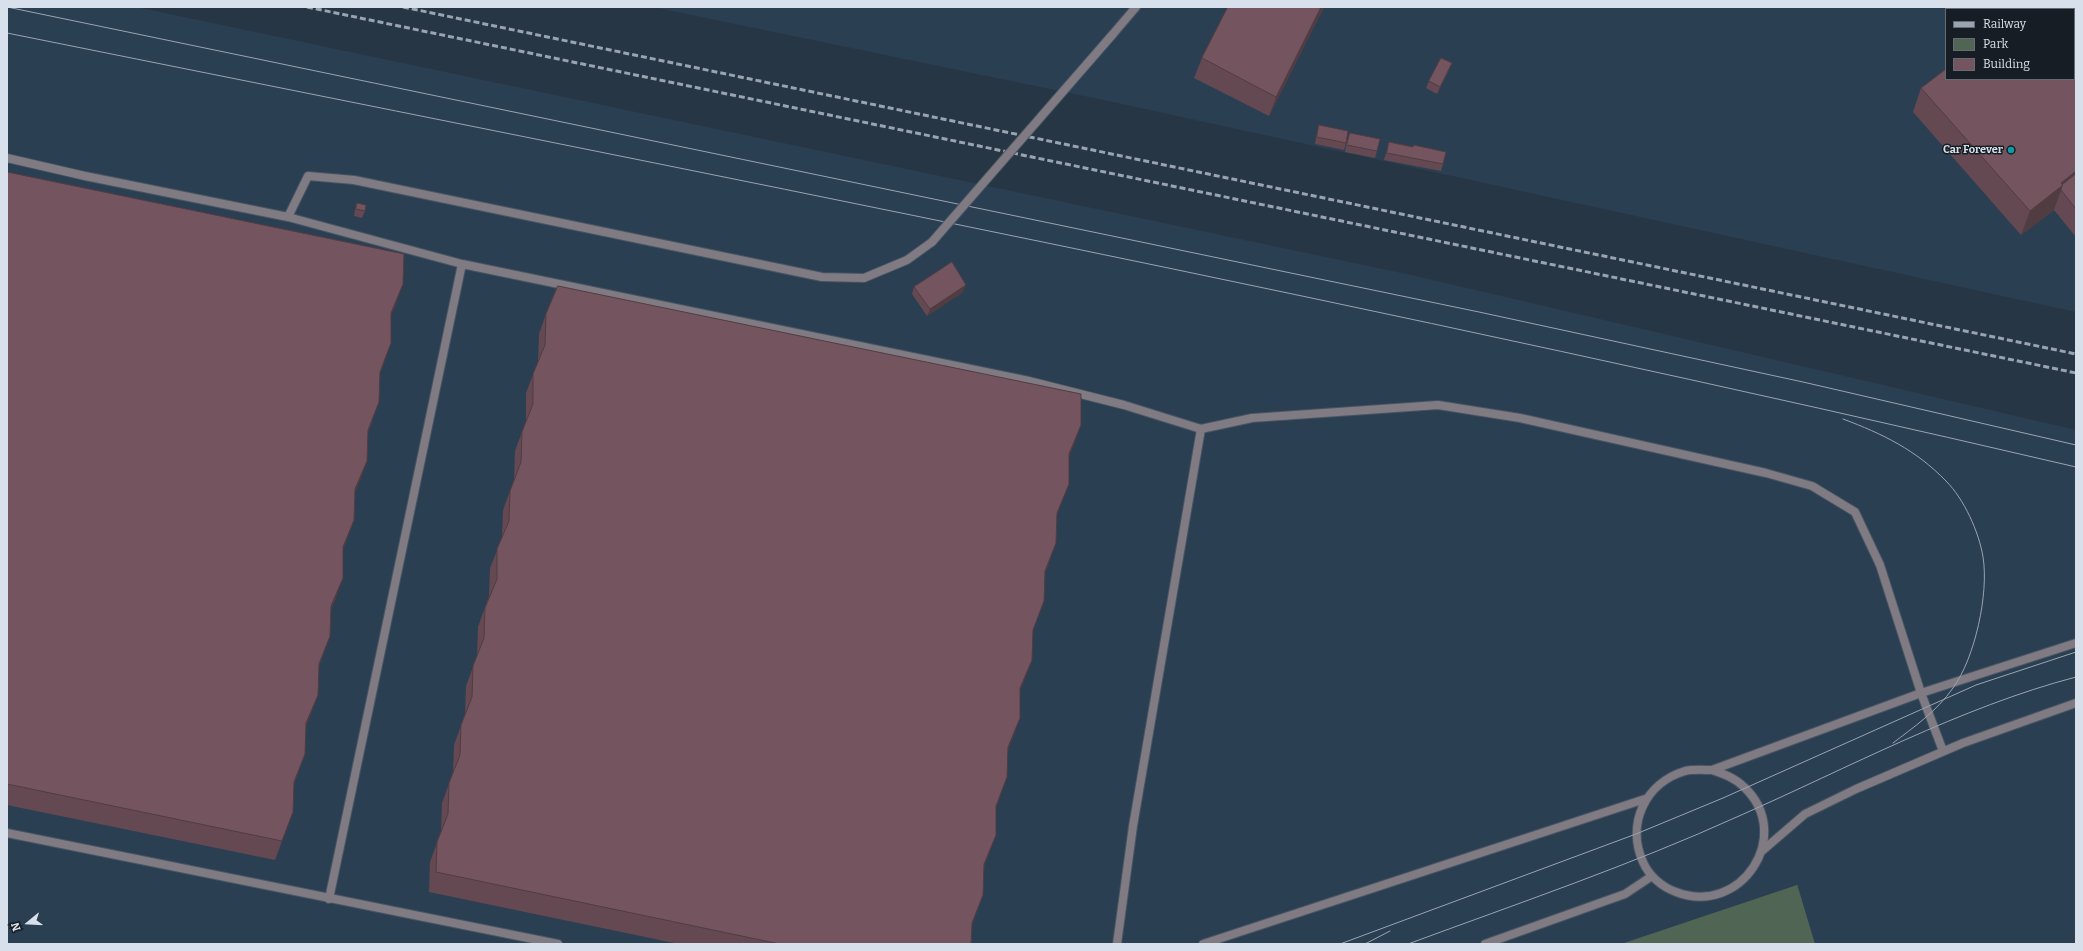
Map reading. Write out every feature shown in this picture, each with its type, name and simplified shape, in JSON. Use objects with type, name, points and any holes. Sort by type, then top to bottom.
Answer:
[{"type":"lane","points":[[288,217],[308,176],[362,182],[822,276],[864,278],[907,260],[932,242],[1136,7]]},
{"type":"lane","points":[[7,158],[85,176],[288,217],[462,264],[1029,381],[1124,405],[1201,429],[1252,418],[1438,405],[1520,418],[1766,473],[1812,486],[1855,512],[1880,565],[1921,693],[1943,752]]},
{"type":"lane","points":[[329,899],[462,264]]},
{"type":"lane","points":[[1117,944],[1133,826],[1201,429]]},
{"type":"lane","points":[[1712,770],[1921,693],[2076,643]]},
{"type":"lane","points":[[1762,851],[1805,814],[1856,789],[1943,752],[2076,703]]},
{"type":"lane","points":[[1686,770],[1712,770],[1730,776],[1745,788],[1758,808],[1764,829],[1762,851],[1753,869],[1740,883],[1723,893],[1704,897],[1685,895],[1667,888],[1652,876],[1641,857],[1636,834],[1638,816],[1645,799],[1663,780],[1686,770]]},
{"type":"lane","points":[[1203,944],[1645,799]]},
{"type":"lane","points":[[7,833],[558,944]]},
{"type":"lane","points":[[1485,944],[1625,894],[1652,876]]},
{"type":"shaded area","points":[[7,7],[136,7],[1411,275],[2076,430],[2076,944],[7,944]]},
{"type":"shaded area","points":[[653,7],[2076,7],[2076,312],[1113,102]]},
{"type":"green space","points":[[1797,885],[1815,944],[1621,944]]},
{"type":"building","points":[[1228,7],[1321,7],[1276,97],[1202,58]]},
{"type":"building","points":[[2048,7],[2049,8],[2026,8]]},
{"type":"building","name":"Car Forever","points":[[2075,38],[2076,171],[2061,183],[2063,185],[2030,211],[1921,88],[1945,70],[1945,80],[2075,80]]},
{"type":"building","points":[[1441,58],[1452,63],[1440,87],[1429,81]]},
{"type":"building","points":[[1319,125],[1348,131],[1346,143],[1317,137]]},
{"type":"building","points":[[1350,133],[1380,139],[1377,151],[1347,145]]},
{"type":"building","points":[[1389,142],[1413,147],[1414,145],[1446,152],[1443,164],[1387,153]]},
{"type":"building","points":[[7,172],[404,254],[403,284],[391,313],[391,343],[380,372],[379,402],[368,430],[367,461],[355,489],[354,520],[343,547],[343,578],[331,606],[330,636],[319,664],[318,695],[306,723],[305,754],[294,782],[293,812],[282,841],[7,784]]},
{"type":"building","points":[[2076,174],[2076,209],[2061,190],[2062,185]]},
{"type":"building","points":[[357,203],[366,205],[365,211],[356,209]]},
{"type":"building","points":[[952,262],[966,285],[930,309],[914,287]]},
{"type":"building","points":[[558,286],[1081,394],[1081,425],[1069,454],[1069,484],[1057,513],[1056,543],[1045,571],[1044,601],[1033,630],[1032,660],[1020,688],[1020,718],[1008,747],[1007,777],[996,806],[996,835],[984,864],[983,895],[972,923],[971,944],[780,944],[436,872],[437,842],[448,814],[449,783],[460,755],[461,725],[472,697],[473,666],[484,638],[485,608],[497,579],[497,549],[509,521],[510,491],[521,462],[522,432],[533,404],[533,374],[545,345],[546,314]]},
{"type":"tram line","points":[[7,7],[1479,312],[1803,382],[2076,445]]},
{"type":"tram line","points":[[7,33],[784,189],[1302,296],[1560,351],[2076,467]]},
{"type":"tram line","points":[[1843,419],[1898,444],[1923,460],[1935,470],[1953,488],[1965,506],[1978,537],[1983,557],[1984,588],[1982,606],[1974,643],[1961,675],[1940,704],[1893,743]]},
{"type":"tram line","points":[[1340,944],[1636,834],[1723,798],[1976,685],[2076,652]]},
{"type":"tram line","points":[[1408,944],[1575,883],[1657,851],[1739,816],[1905,740],[1948,722],[1990,705],[2076,677]]},
{"type":"tram line","points":[[1365,944],[1390,931]]},
{"type":"railway","points":[[307,7],[2076,373]]},
{"type":"railway","points":[[403,7],[2076,354]]},
{"type":"place","name":"Car Forever","points":[[2011,150]]}]
